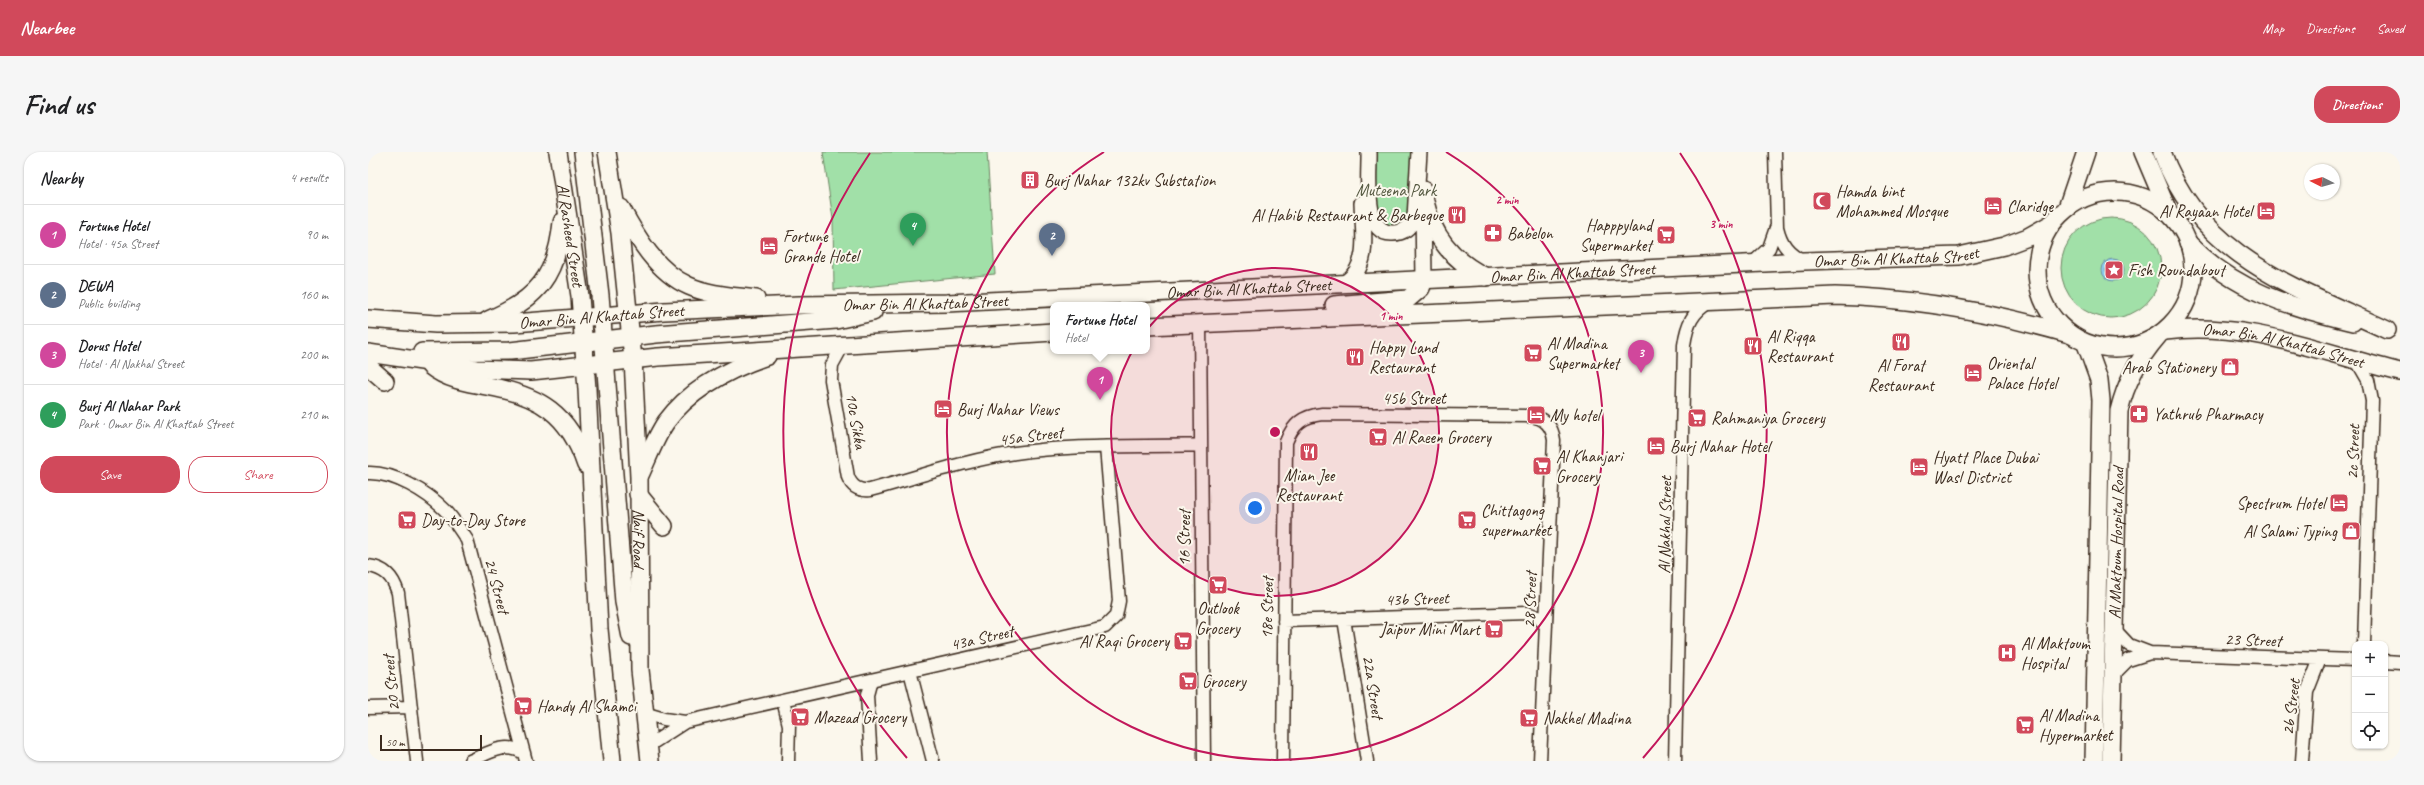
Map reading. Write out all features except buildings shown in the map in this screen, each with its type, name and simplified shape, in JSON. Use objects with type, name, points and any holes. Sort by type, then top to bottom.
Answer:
[{"type":"main road","name":"Al Rasheed Street","points":[[558,152],[582,318]]},
{"type":"main road","points":[[583,152],[594,228],[607,363],[624,602],[640,670]]},
{"type":"main road","points":[[606,152],[620,233],[630,314]]},
{"type":"main road","points":[[2067,208],[2086,152]]},
{"type":"main road","points":[[2143,152],[2169,213],[2188,242],[2222,272],[2266,297],[2314,312],[2394,331]]},
{"type":"main road","points":[[2162,152],[2178,187],[2194,211],[2234,252],[2266,273],[2394,331]]},
{"type":"main road","points":[[612,188],[620,207],[642,243],[670,274],[689,286],[710,292],[799,305]]},
{"type":"main road","points":[[1423,190],[1429,218],[1440,239],[1461,262],[1486,277]]},
{"type":"main road","points":[[2169,213],[2154,202],[2138,195],[2120,192],[2101,193],[2083,198],[2067,208],[2051,224],[2040,246],[2036,270],[2039,289],[2052,317],[2069,334],[2086,344],[2117,349],[2162,333],[2178,317],[2189,294],[2193,281],[2193,262],[2188,242]]},
{"type":"main road","points":[[476,324],[522,303],[544,282],[558,252],[564,200]]},
{"type":"main road","name":"Omar Bin Al Khattab Street","points":[[368,319],[476,324],[799,305],[896,304],[1424,280],[1753,263],[1959,256],[2004,246],[2028,237],[2051,224]]},
{"type":"main road","points":[[1307,318],[1327,306],[1408,298],[1418,291],[1424,280]]},
{"type":"main road","name":"Omar Bin Al Khattab Street","points":[[1150,326],[1200,322],[1834,296],[1908,300],[1981,311],[2069,334]]},
{"type":"main road","points":[[374,353],[510,351],[632,337],[836,320],[876,311],[896,304]]},
{"type":"main road","name":"Naif Road","points":[[630,314],[639,476],[640,670],[649,754]]},
{"type":"main road","points":[[582,318],[586,365],[599,629],[612,761]]},
{"type":"main road","name":"Omar Bin Al Khattab Street","points":[[2162,333],[2200,328],[2252,332],[2400,372]]},
{"type":"main road","name":"Omar Bin Al Khattab Street","points":[[374,353],[449,365],[504,371],[559,369],[633,359],[1050,332]]},
{"type":"main road","name":"Al Maktoum Hospital Road","points":[[2111,761],[2119,411],[2124,390],[2133,370],[2144,352],[2162,333]]},
{"type":"main road","name":"Al Maktoum Hospital Road","points":[[2086,344],[2099,380],[2101,400],[2094,761]]},
{"type":"main road","points":[[639,476],[666,424],[685,401],[725,374],[746,363],[793,349]]},
{"type":"main road","points":[[422,360],[448,377],[463,382],[509,390],[542,403],[556,414],[569,429],[578,445],[592,481]]},
{"type":"main road","points":[[368,366],[385,380]]},
{"type":"main road","points":[[638,494],[664,526]]},
{"type":"street","points":[[1345,283],[1352,278],[1362,263],[1362,152]]},
{"type":"street","points":[[1369,152],[1370,211],[1373,222],[1381,230],[1391,234],[1402,231],[1410,226],[1415,218],[1419,152]]},
{"type":"street","points":[[1422,152],[1424,280]]},
{"type":"street","points":[[1775,152],[1777,227],[1785,248],[1793,256],[1804,261]]},
{"type":"street","points":[[1753,263],[1769,248],[1777,227]]},
{"type":"street","name":"Al Nakhal Street","points":[[1675,761],[1684,345],[1686,331],[1691,318],[1700,307],[1712,300]]},
{"type":"street","name":"16 Street","points":[[1200,322],[1203,758]]},
{"type":"street","name":"10c Sikka","points":[[843,345],[832,365],[831,380],[848,476],[854,486],[859,490],[870,490]]},
{"type":"street","name":"2c Street","points":[[2357,361],[2368,380],[2372,401],[2364,641]]},
{"type":"street","name":"45b Street","points":[[1286,455],[1286,442],[1291,431],[1299,421],[1310,415],[1322,414],[1531,416],[1538,417],[1550,426],[1554,440]]},
{"type":"street","name":"28 Street","points":[[1540,761],[1554,440]]},
{"type":"street","name":"45a Street","points":[[870,490],[984,459],[1014,453],[1045,449],[1201,445]]},
{"type":"street","name":"43a Street","points":[[644,713],[664,719],[685,722],[1097,629],[1112,622],[1119,609],[1119,601],[1106,447]]},
{"type":"street","name":"18e Street","points":[[1283,761],[1286,455]]},
{"type":"street","name":"24 Street","points":[[368,473],[378,473],[414,487],[445,510],[467,540],[525,757]]},
{"type":"street","name":"20 Street","points":[[368,566],[381,569],[392,578],[399,601],[417,761]]},
{"type":"street","name":"43b Street","points":[[1284,620],[1527,613],[1538,616],[1546,626]]},
{"type":"street","name":"22a Street","points":[[1344,619],[1368,761]]},
{"type":"street","name":"23 Street","points":[[2114,629],[2129,645],[2150,653],[2352,660]]},
{"type":"street","name":"23 Street","points":[[2112,676],[2128,660],[2150,653]]},
{"type":"street","name":"2b Street","points":[[2302,761],[2307,692],[2312,675],[2320,659]]},
{"type":"street","points":[[2388,661],[2400,662]]},
{"type":"street","points":[[910,672],[933,761]]},
{"type":"street","points":[[871,680],[867,695],[871,761]]},
{"type":"street","points":[[782,700],[789,725],[788,761]]},
{"type":"street","points":[[368,708],[411,707]]},
{"type":"street","name":"43a Street","points":[[649,754],[685,722]]},
{"type":"street","points":[[470,761],[505,747],[512,747],[525,757]]},
{"type":"green space","points":[[823,152],[987,152],[995,274],[834,290],[833,219]]},
{"type":"green space","name":"Muteena Park","points":[[1368,152],[1423,152],[1424,228],[1369,229]]},
{"type":"green space","points":[[2111,218],[2121,219],[2139,226],[2153,240],[2160,258],[2160,278],[2153,296],[2139,310],[2121,317],[2111,318],[2101,317],[2083,310],[2069,296],[2062,278],[2061,268],[2062,258],[2069,240],[2083,226],[2101,219]]},
{"type":"water","points":[[2113,259],[2121,262],[2124,270],[2121,278],[2113,281],[2105,278],[2102,270],[2105,262]]},
{"type":"place","name":"Burj Nahar 132kv Substation","points":[[1030,180]]},
{"type":"place","name":"Hamda bint Mohammed Mosque","points":[[1822,201]]},
{"type":"place","name":"Claridge","points":[[1993,206]]},
{"type":"place","name":"Al Rayaan Hotel","points":[[2266,211]]},
{"type":"place","name":"Al Habib Restaurant & Barbeque","points":[[1457,215]]},
{"type":"place","name":"Babelon","points":[[1493,233]]},
{"type":"place","name":"Happpyland Supermarket","points":[[1666,235]]},
{"type":"place","name":"Fortune Grande Hotel","points":[[769,246]]},
{"type":"place","name":"Burj Al Nahar Park","points":[[913,246]]},
{"type":"place","name":"DEWA","points":[[1052,256]]},
{"type":"place","name":"Fish Roundabout","points":[[2114,270]]},
{"type":"place","name":"Al Forat Restaurant","points":[[1901,342]]},
{"type":"place","name":"Al Riqqa Restaurant","points":[[1753,346]]},
{"type":"place","name":"Al Madina Supermarket","points":[[1533,353]]},
{"type":"place","name":"Happy Land Restaurant","points":[[1355,357]]},
{"type":"place","name":"Arab Stationery","points":[[2230,367]]},
{"type":"place","name":"Dorus Hotel","points":[[1641,373]]},
{"type":"place","name":"Oriental Palace Hotel","points":[[1973,373]]},
{"type":"place","name":"Fortune Hotel","points":[[1100,400]]},
{"type":"place","name":"Burj Nahar Views","points":[[943,409]]},
{"type":"place","name":"Yathrub Pharmacy","points":[[2139,414]]},
{"type":"place","name":"My hotel","points":[[1536,415]]},
{"type":"place","name":"Rahmaniya Grocery","points":[[1697,418]]},
{"type":"place","name":"Al Raeen Grocery","points":[[1378,437]]},
{"type":"place","name":"Burj Nahar Hotel","points":[[1656,446]]},
{"type":"place","name":"Mian Jee Restaurant","points":[[1309,452]]},
{"type":"place","name":"Al Khanjari Grocery","points":[[1542,466]]},
{"type":"place","name":"Hyatt Place Dubai Wasl District","points":[[1919,467]]},
{"type":"place","name":"Spectrum Hotel","points":[[2339,503]]},
{"type":"place","name":"Day-to-Day Store","points":[[407,520]]},
{"type":"place","name":"Chittagong supermarket","points":[[1467,520]]},
{"type":"place","name":"Al Salami Typing","points":[[2351,531]]},
{"type":"place","name":"Outlook Grocery","points":[[1218,585]]},
{"type":"place","name":"Jaipur Mini Mart","points":[[1494,629]]},
{"type":"place","name":"Al Raqi Grocery","points":[[1183,641]]},
{"type":"place","name":"Al Maktoum Hospital","points":[[2007,653]]},
{"type":"place","name":"Grocery","points":[[1188,681]]},
{"type":"place","name":"Handy Al Shamci","points":[[523,706]]},
{"type":"place","name":"Mazead Grocery","points":[[800,717]]},
{"type":"place","name":"Nakhel Madina","points":[[1529,718]]},
{"type":"place","name":"Al Madina Hypermarket","points":[[2025,725]]}]
